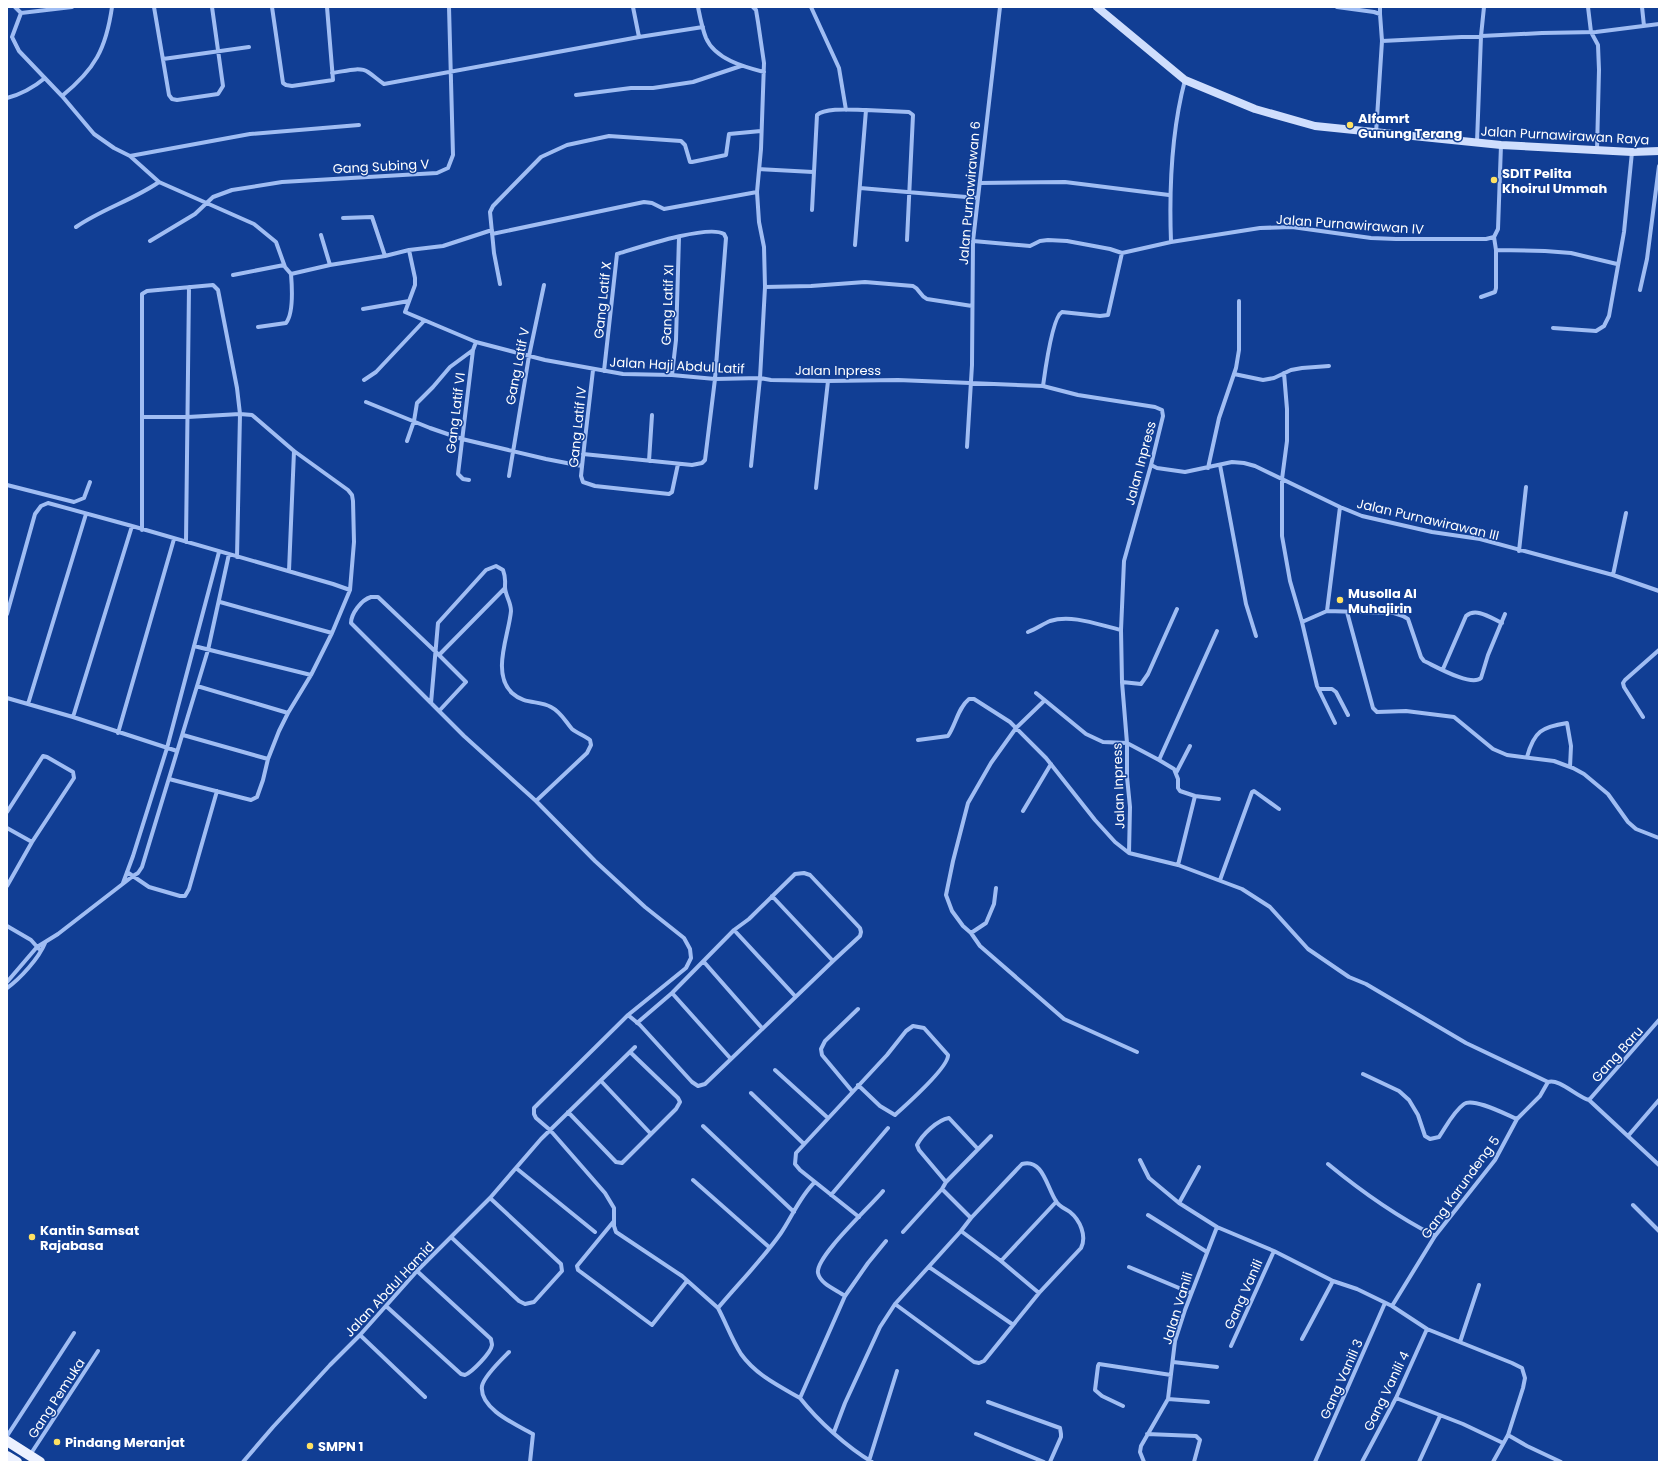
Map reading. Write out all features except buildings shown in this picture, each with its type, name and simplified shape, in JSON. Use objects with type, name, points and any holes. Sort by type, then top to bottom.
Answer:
[{"type":"main road","points":[[7,1441],[40,1462]]},
{"type":"main road","points":[[7,1456],[17,1462]]},
{"type":"street","points":[[15,7],[21,13]]},
{"type":"street","points":[[72,7],[37,9],[21,13],[9,37],[16,47],[62,96],[94,134],[114,148],[130,156],[159,182],[244,219],[265,231],[276,242],[284,265],[291,274],[293,292],[289,319],[286,323],[258,328]]},
{"type":"street","points":[[62,96],[75,85],[98,58],[109,31],[112,7]]},
{"type":"street","points":[[154,7],[169,95],[177,100],[218,94],[220,92],[222,86],[212,7]]},
{"type":"street","points":[[272,7],[283,83],[292,86],[333,80],[327,7]]},
{"type":"street","name":"Gang Subing V","points":[[150,240],[195,214],[205,203],[217,195],[232,190],[282,182],[437,173],[448,168],[453,156],[449,7]]},
{"type":"street","points":[[633,7],[639,37]]},
{"type":"street","points":[[698,7],[706,38],[713,48],[731,62],[740,66],[764,72]]},
{"type":"street","points":[[752,466],[760,378],[765,287],[764,247],[759,222],[757,192],[764,72],[761,41],[755,9],[761,7]]},
{"type":"street","points":[[811,7],[840,68],[846,110]]},
{"type":"street","name":"Jalan Purnawirawan 6","points":[[967,447],[972,365],[973,241],[1000,7]]},
{"type":"street","name":"Jalan Purnawirawan Raya","points":[[1097,7],[1185,80],[1263,111],[1315,126],[1501,145],[1632,152],[1659,151]]},
{"type":"street","points":[[1337,7],[1380,14]]},
{"type":"street","points":[[1376,133],[1382,41],[1380,7]]},
{"type":"street","points":[[1477,143],[1481,36],[1484,7]]},
{"type":"street","points":[[1588,7],[1591,32],[1598,45],[1599,70],[1597,150]]},
{"type":"street","points":[[1642,7],[1644,26]]},
{"type":"street","points":[[1382,41],[1591,32],[1659,24]]},
{"type":"street","points":[[332,73],[355,70],[367,71],[375,79],[384,84],[639,37],[703,28]]},
{"type":"street","points":[[163,59],[249,48]]},
{"type":"street","points":[[576,95],[631,88],[653,88],[693,82],[740,66]]},
{"type":"street","points":[[7,98],[27,91],[36,86],[44,78]]},
{"type":"street","points":[[1171,242],[1170,195],[1174,135],[1185,80]]},
{"type":"street","points":[[812,210],[817,115],[822,112],[846,110],[910,112],[913,115],[907,240]]},
{"type":"street","points":[[855,245],[866,110]]},
{"type":"street","points":[[130,156],[250,134],[358,125]]},
{"type":"street","points":[[500,284],[490,215],[493,206],[541,157],[567,145],[609,136],[681,141],[685,146],[691,162],[726,155],[729,134],[760,131]]},
{"type":"street","points":[[1481,297],[1495,292],[1496,250],[1494,237],[1498,229],[1501,145]]},
{"type":"street","points":[[1553,328],[1596,331],[1604,326],[1609,316],[1617,264],[1624,232],[1632,152]]},
{"type":"street","points":[[1640,290],[1647,259],[1659,166]]},
{"type":"street","points":[[759,169],[813,172]]},
{"type":"street","points":[[76,227],[90,217],[138,196],[159,182]]},
{"type":"street","points":[[980,182],[1065,182],[1170,195]]},
{"type":"street","points":[[860,188],[978,198]]},
{"type":"street","points":[[291,274],[409,250],[443,246],[492,232],[644,202],[652,203],[664,209],[757,192]]},
{"type":"street","points":[[343,218],[372,216],[385,256]]},
{"type":"street","name":"Jalan Purnawirawan IV","points":[[973,241],[1030,246],[1040,241],[1054,240],[1122,252],[1171,242],[1260,228],[1292,227],[1396,240],[1486,239],[1494,237]]},
{"type":"street","points":[[583,454],[698,465],[705,460],[715,379],[726,238],[724,234],[717,232],[679,237]]},
{"type":"street","points":[[321,235],[330,265]]},
{"type":"street","name":"Gang Latif X","points":[[604,372],[617,254],[679,237]]},
{"type":"street","name":"Gang Latif XI","points":[[672,375],[676,340],[679,237]]},
{"type":"street","points":[[363,308],[409,301],[416,281],[409,250]]},
{"type":"street","points":[[1496,250],[1571,253],[1617,264]]},
{"type":"street","points":[[1043,386],[1052,334],[1059,314],[1062,312],[1100,316],[1108,315],[1122,252]]},
{"type":"street","points":[[233,275],[284,265]]},
{"type":"street","points":[[765,287],[811,286],[865,282],[913,286],[922,296],[927,299],[972,306]]},
{"type":"street","points":[[142,530],[142,294],[147,291],[210,284],[215,286],[218,290],[237,388],[240,414],[237,556]]},
{"type":"street","name":"Gang Latif V","points":[[508,476],[529,356],[544,285]]},
{"type":"street","points":[[186,542],[189,287]]},
{"type":"street","name":"Jalan Haji Abdul Latif","points":[[409,301],[405,312],[424,321],[476,342],[529,356],[593,370],[623,374],[672,375],[715,379],[760,378]]},
{"type":"street","points":[[1208,468],[1219,418],[1234,374],[1239,350],[1239,302]]},
{"type":"street","points":[[364,380],[376,372],[424,321]]},
{"type":"street","name":"Gang Latif VI","points":[[469,480],[463,479],[458,474],[473,350],[476,342]]},
{"type":"street","points":[[407,441],[414,421],[417,402],[433,387],[450,367],[473,350]]},
{"type":"street","points":[[1234,374],[1263,380],[1274,378],[1291,370],[1329,366]]},
{"type":"street","name":"Gang Latif IV","points":[[593,370],[583,454],[583,482],[588,484],[665,494],[672,492],[678,464]]},
{"type":"street","points":[[1284,373],[1287,409],[1287,435],[1282,479],[1282,536],[1290,581],[1302,622],[1317,686],[1335,723]]},
{"type":"street","name":"Jalan Inpress","points":[[760,378],[771,380],[898,380],[970,382],[1043,386],[1078,395],[1155,407],[1162,410],[1163,416],[1151,465],[1124,561],[1121,630],[1122,682],[1130,807],[1129,853]]},
{"type":"street","points":[[816,488],[828,381]]},
{"type":"street","points":[[366,402],[430,428],[462,439],[582,466]]},
{"type":"street","points":[[142,417],[188,418],[240,414],[252,415],[294,452],[348,490],[352,495],[353,501],[354,542],[350,590],[332,633],[311,676],[288,713],[268,759],[257,797],[251,800],[170,779]]},
{"type":"street","points":[[649,461],[652,415]]},
{"type":"street","points":[[288,571],[294,452]]},
{"type":"street","name":"Jalan Purnawirawan III","points":[[1151,465],[1158,468],[1185,472],[1232,462],[1244,463],[1255,466],[1340,508],[1362,516],[1432,532],[1480,539],[1519,551],[1564,561],[1659,590]]},
{"type":"street","points":[[1220,465],[1246,604],[1256,636]]},
{"type":"street","points":[[7,485],[74,502],[84,498],[90,482]]},
{"type":"street","points":[[1519,551],[1526,487]]},
{"type":"street","points":[[7,614],[35,514],[41,506],[48,503],[237,556],[350,590]]},
{"type":"street","points":[[1327,611],[1340,508]]},
{"type":"street","points":[[1613,575],[1626,513]]},
{"type":"street","points":[[28,704],[86,514]]},
{"type":"street","points":[[73,717],[132,526]]},
{"type":"street","points":[[118,733],[174,539]]},
{"type":"street","points":[[123,883],[128,872],[167,748],[219,552]]},
{"type":"street","points":[[14,983],[8,979],[37,947],[45,943],[138,873],[144,860],[170,779],[208,650],[220,602],[229,554]]},
{"type":"street","points":[[432,703],[438,623],[486,570],[496,566],[503,570],[506,580],[505,588],[511,611],[503,653],[503,682],[512,693],[526,702],[550,706],[560,713],[574,730],[590,740],[591,746],[586,753],[536,801]]},
{"type":"street","points":[[439,655],[505,588]]},
{"type":"street","points":[[439,711],[466,682],[435,650],[378,598],[371,597],[356,610],[351,619],[351,623],[432,703],[439,711],[475,747],[536,801],[595,861],[645,907],[684,938],[690,950],[691,958],[686,968],[628,1015],[534,1108],[536,1118],[550,1130],[605,1193],[614,1208],[614,1226],[616,1232],[661,1261],[718,1308],[735,1343],[748,1363],[768,1380],[800,1398],[834,1432],[870,1461],[896,1372]]},
{"type":"street","points":[[220,602],[332,633]]},
{"type":"street","points":[[1122,682],[1138,685],[1145,679],[1177,609]]},
{"type":"street","points":[[1302,622],[1327,611],[1394,613],[1408,619],[1421,657],[1424,661],[1464,679],[1479,680],[1505,614]]},
{"type":"street","points":[[1347,612],[1373,708],[1377,712],[1406,711],[1454,717],[1493,749],[1507,755],[1554,761],[1570,767],[1584,774],[1608,794],[1628,822],[1636,829],[1659,838]]},
{"type":"street","points":[[1443,670],[1466,616],[1469,613],[1477,612],[1502,623]]},
{"type":"street","points":[[1028,632],[1050,621],[1065,619],[1080,620],[1121,630]]},
{"type":"street","points":[[1159,760],[1217,632]]},
{"type":"street","points":[[194,646],[311,676]]},
{"type":"street","points":[[1643,717],[1623,683],[1659,650]]},
{"type":"street","points":[[197,686],[288,713]]},
{"type":"street","points":[[1319,689],[1332,689],[1336,692],[1348,715]]},
{"type":"street","points":[[1036,693],[1086,734],[1103,742],[1127,743],[1174,769],[1179,790],[1195,796],[1219,799]]},
{"type":"street","points":[[7,698],[73,717],[118,733],[177,751]]},
{"type":"street","points":[[918,740],[948,736],[960,710],[968,699],[974,699],[1010,722],[1051,764],[1115,842],[1129,853],[1178,865],[1242,889],[1270,907],[1308,948],[1348,977],[1366,984],[1466,1043],[1548,1082],[1557,1082],[1581,1098],[1589,1100],[1659,1165]]},
{"type":"street","points":[[1044,701],[1016,728],[991,763],[968,803],[946,895],[952,911],[980,946],[1064,1019],[1137,1052]]},
{"type":"street","points":[[1527,757],[1531,742],[1546,727],[1567,723],[1571,746],[1570,767]]},
{"type":"street","points":[[183,735],[268,759]]},
{"type":"street","points":[[1176,774],[1190,746]]},
{"type":"street","points":[[7,812],[43,756],[71,770],[74,774],[74,778],[32,842],[7,886]]},
{"type":"street","points":[[1023,811],[1051,764]]},
{"type":"street","points":[[128,872],[149,888],[185,896],[189,888],[217,791]]},
{"type":"street","points":[[1220,880],[1252,792],[1254,791],[1279,809]]},
{"type":"street","points":[[1178,865],[1195,796]]},
{"type":"street","points":[[7,828],[32,842]]},
{"type":"street","points":[[628,1015],[692,1082],[698,1086],[705,1084],[795,996],[860,936],[861,930],[815,880],[804,873],[795,874],[734,930],[672,993],[637,1023]]},
{"type":"street","points":[[971,933],[986,923],[994,904],[996,888]]},
{"type":"street","points":[[772,896],[833,961]]},
{"type":"street","points":[[7,926],[31,940],[42,952]]},
{"type":"street","points":[[734,930],[795,996]]},
{"type":"street","points":[[7,988],[14,983],[42,952],[45,943]]},
{"type":"street","points":[[704,962],[762,1028]]},
{"type":"street","points":[[672,993],[731,1059]]},
{"type":"street","points":[[852,1091],[822,1055],[821,1049],[825,1042],[858,1009]]},
{"type":"street","name":"Gang Baru","points":[[1589,1100],[1659,1020]]},
{"type":"street","points":[[858,1085],[880,1106],[895,1115],[923,1089],[946,1063],[948,1056],[924,1028],[913,1026],[906,1031],[887,1055],[852,1091],[796,1153],[795,1164],[815,1182],[859,1216]]},
{"type":"street","name":"Jalan Abdul Hamid","points":[[243,1462],[273,1427],[360,1335],[417,1271],[490,1198],[550,1130],[635,1047]]},
{"type":"street","points":[[568,1112],[618,1163],[622,1163],[676,1109],[680,1102],[678,1098],[630,1052]]},
{"type":"street","points":[[775,1070],[828,1118]]},
{"type":"street","points":[[1363,1074],[1399,1090],[1418,1115],[1425,1136],[1430,1139],[1439,1137],[1458,1110],[1468,1102],[1476,1103],[1517,1119]]},
{"type":"street","points":[[601,1081],[651,1134]]},
{"type":"street","name":"Gang Karundeng 5","points":[[1392,1306],[1435,1236],[1495,1160],[1517,1119],[1540,1096],[1548,1082]]},
{"type":"street","points":[[751,1093],[804,1144]]},
{"type":"street","points":[[1628,1136],[1659,1100]]},
{"type":"street","points":[[946,1182],[919,1150],[917,1146],[920,1139],[939,1122],[949,1118],[978,1150]]},
{"type":"street","points":[[703,1126],[794,1212]]},
{"type":"street","points":[[831,1195],[888,1128]]},
{"type":"street","points":[[903,1232],[942,1189],[946,1182],[991,1136]]},
{"type":"street","points":[[1140,1160],[1149,1178],[1179,1203],[1217,1227],[1274,1251],[1333,1281],[1357,1289],[1385,1304],[1392,1306],[1427,1329],[1522,1368],[1525,1378],[1523,1388],[1508,1435],[1493,1462]]},
{"type":"street","points":[[834,1432],[845,1403],[880,1327],[895,1304],[971,1218],[1022,1164],[1026,1163],[1034,1165],[1041,1171],[1056,1202],[1078,1220],[1083,1236],[1081,1248],[1012,1324],[984,1360],[977,1363],[895,1304]]},
{"type":"street","points":[[1328,1164],[1380,1205],[1409,1223],[1435,1236]]},
{"type":"street","points":[[1179,1203],[1199,1166]]},
{"type":"street","points":[[516,1168],[595,1232]]},
{"type":"street","points":[[693,1180],[769,1247]]},
{"type":"street","points":[[718,1308],[748,1275],[781,1233],[815,1182]]},
{"type":"street","points":[[942,1189],[971,1218]]},
{"type":"street","points":[[845,1296],[822,1281],[818,1272],[820,1261],[883,1191]]},
{"type":"street","points":[[451,1237],[520,1301],[525,1304],[534,1302],[562,1271],[561,1264],[490,1198]]},
{"type":"street","points":[[1001,1261],[1056,1202]]},
{"type":"street","points":[[1633,1206],[1659,1231]]},
{"type":"street","points":[[1148,1215],[1207,1252]]},
{"type":"street","points":[[615,1220],[577,1266],[578,1270],[652,1325],[687,1281]]},
{"type":"street","name":"Jalan Vanili","points":[[1144,1462],[1140,1452],[1147,1434],[1168,1400],[1175,1341],[1191,1293],[1217,1227]]},
{"type":"street","points":[[961,1231],[1001,1261],[1039,1293]]},
{"type":"street","points":[[800,1398],[845,1296],[868,1263],[886,1241]]},
{"type":"street","name":"Gang Vanili","points":[[1231,1346],[1274,1251]]},
{"type":"street","points":[[929,1267],[1012,1324]]},
{"type":"street","points":[[1128,1267],[1191,1293]]},
{"type":"street","points":[[386,1306],[461,1374],[466,1375],[475,1369],[490,1350],[492,1346],[491,1339],[417,1271]]},
{"type":"street","points":[[1302,1339],[1333,1281]]},
{"type":"street","points":[[1460,1342],[1479,1285]]},
{"type":"street","name":"Gang Vanili 3","points":[[1315,1462],[1385,1304]]},
{"type":"street","name":"Gang Vanili 4","points":[[1362,1462],[1396,1398],[1427,1329]]},
{"type":"street","points":[[7,1436],[74,1333]]},
{"type":"street","points":[[360,1335],[425,1398]]},
{"type":"street","name":"Gang Pemuka","points":[[30,1455],[98,1351]]},
{"type":"street","points":[[509,1352],[485,1379],[482,1386],[483,1394],[486,1402],[494,1411],[533,1434],[530,1462]]},
{"type":"street","points":[[1173,1362],[1217,1367]]},
{"type":"street","points":[[1123,1406],[1102,1396],[1095,1390],[1099,1364],[1171,1375]]},
{"type":"street","points":[[1396,1398],[1503,1443]]},
{"type":"street","points":[[1168,1400],[1208,1402]]},
{"type":"street","points":[[988,1402],[1060,1428],[1061,1437],[1050,1462]]},
{"type":"street","points":[[1419,1462],[1440,1416]]},
{"type":"street","points":[[976,1434],[1044,1462]]},
{"type":"street","points":[[1147,1434],[1198,1437],[1200,1440],[1194,1462]]},
{"type":"street","points":[[1508,1435],[1526,1446],[1561,1462]]},
{"type":"place","name":"Alfamrt Gunung Terang","points":[[1350,125]]},
{"type":"place","name":"SDIT Pelita Khoirul Ummah","points":[[1494,180]]},
{"type":"place","name":"Musolla Al Muhajirin","points":[[1340,600]]},
{"type":"place","name":"Kantin Samsat Rajabasa","points":[[32,1237]]},
{"type":"place","name":"Pindang Meranjat","points":[[57,1442]]},
{"type":"place","name":"SMPN 1","points":[[310,1446]]}]
